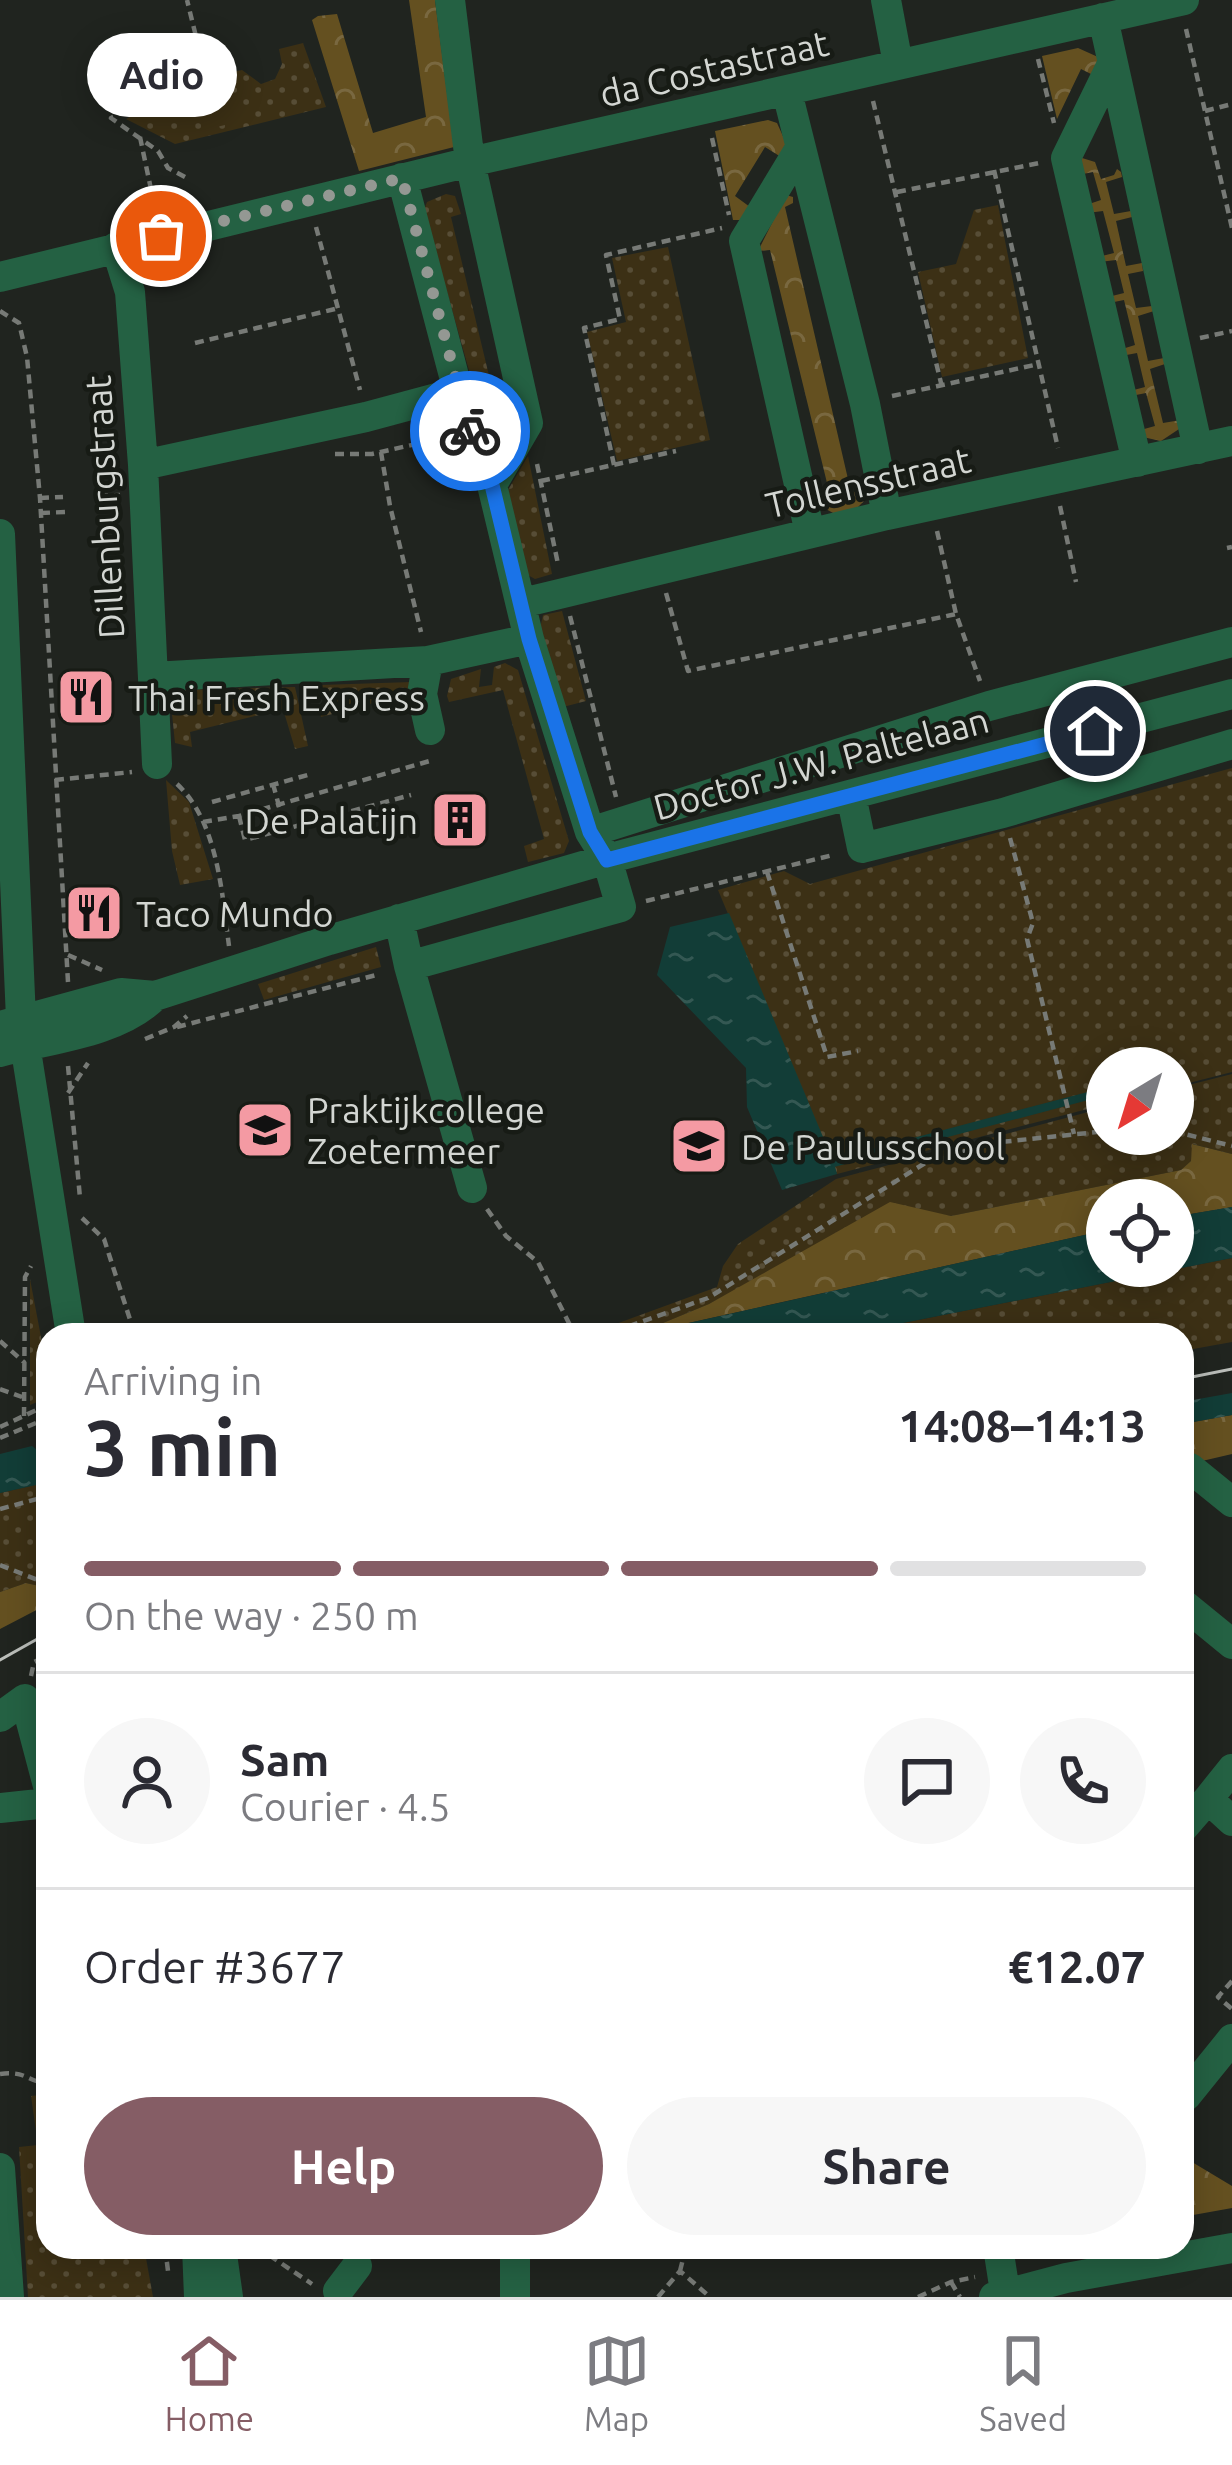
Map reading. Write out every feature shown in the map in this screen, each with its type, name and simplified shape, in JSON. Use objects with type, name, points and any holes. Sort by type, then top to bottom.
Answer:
[{"type":"street","points":[[450,0],[470,162],[528,423],[492,485]]},
{"type":"street","points":[[886,0],[898,64]]},
{"type":"street","name":"da Costastraat","points":[[0,278],[402,178],[706,112],[1103,17],[1140,4],[1182,1]]},
{"type":"street","points":[[1103,17],[1198,449]]},
{"type":"street","points":[[1112,64],[1066,158],[1137,462]]},
{"type":"street","points":[[787,92],[865,404],[887,515]]},
{"type":"street","points":[[799,150],[744,241],[810,533]]},
{"type":"street","points":[[402,178],[459,392],[492,485],[529,639],[590,832],[618,857],[621,908],[409,966]]},
{"type":"street","name":"Dillenburgstraat","points":[[116,247],[130,292],[157,764]]},
{"type":"street","points":[[143,465],[459,392]]},
{"type":"street","name":"Tollensstraat","points":[[523,603],[887,515],[1232,441]]},
{"type":"street","points":[[0,534],[12,1035],[69,1323]]},
{"type":"street","points":[[153,677],[428,661],[529,639]]},
{"type":"street","name":"Doctor J.W. Paltelaan","points":[[590,832],[989,706],[1232,642]]},
{"type":"street","points":[[428,661],[422,694],[432,745]]},
{"type":"street","name":"Doctor J.W. Paltelaan","points":[[12,1035],[68,1008],[122,993],[155,996],[618,857],[1232,694]]},
{"type":"street","points":[[851,795],[862,848],[1003,813],[1232,744]]},
{"type":"street","points":[[399,919],[472,1188]]},
{"type":"street","name":"Doctor J.W. Paltelaan","points":[[12,1035],[111,1022],[142,1010],[155,996]]},
{"type":"street","points":[[1194,1471],[1232,1502]]},
{"type":"street","points":[[1194,1613],[1232,1644]]},
{"type":"street","points":[[0,1717],[25,1699],[36,1741]]},
{"type":"street","points":[[1194,1815],[1232,1769]]},
{"type":"street","points":[[1208,1799],[1232,1821]]},
{"type":"street","points":[[0,1808],[36,1804]]},
{"type":"street","points":[[1194,2086],[1232,2039]]},
{"type":"street","points":[[0,2168],[9,2297]]},
{"type":"street","points":[[1194,2256],[1232,2248]]},
{"type":"street","points":[[197,2259],[199,2297]]},
{"type":"street","points":[[223,2259],[228,2297]]},
{"type":"street","points":[[515,2259],[515,2297]]},
{"type":"street","points":[[998,2259],[999,2294],[1176,2259]]},
{"type":"path","points":[[185,177],[111,118],[205,73],[187,0]]},
{"type":"path","points":[[1182,1],[1232,228]]},
{"type":"path","points":[[898,192],[1066,158],[1059,147],[1032,33]]},
{"type":"path","points":[[866,72],[941,383]]},
{"type":"path","points":[[1205,111],[1232,104]]},
{"type":"path","points":[[614,465],[584,328],[620,319],[606,255],[731,226],[706,112]]},
{"type":"path","points":[[140,137],[161,236]]},
{"type":"path","points":[[994,170],[1039,364],[1076,582]]},
{"type":"path","points":[[309,201],[372,454]]},
{"type":"path","points":[[195,343],[339,308]]},
{"type":"path","points":[[0,311],[19,323],[27,357],[40,498],[68,1008]]},
{"type":"path","points":[[865,404],[1039,364]]},
{"type":"path","points":[[528,423],[564,595],[622,820]]},
{"type":"path","points":[[381,452],[428,661]]},
{"type":"path","points":[[541,481],[676,452]]},
{"type":"path","points":[[40,498],[63,497]]},
{"type":"path","points":[[932,507],[956,614],[989,706]]},
{"type":"path","points":[[41,514],[64,512]]},
{"type":"path","points":[[660,573],[688,671],[956,614]]},
{"type":"path","points":[[202,822],[278,805],[432,745]]},
{"type":"path","points":[[55,780],[124,774],[157,764],[193,799],[220,885],[232,970]]},
{"type":"path","points":[[212,802],[310,774]]},
{"type":"path","points":[[273,784],[285,829]]},
{"type":"path","points":[[239,816],[245,840],[411,795]]},
{"type":"path","points":[[1003,813],[1033,923],[1027,939],[1074,1134]]},
{"type":"path","points":[[618,857],[642,902],[862,848]]},
{"type":"path","points":[[767,872],[827,1057],[858,1051]]},
{"type":"path","points":[[174,1028],[409,966]]},
{"type":"path","points":[[68,1093],[95,1051]]},
{"type":"path","points":[[638,1323],[708,1298],[930,1160],[1001,1142],[1086,1133]]},
{"type":"path","points":[[1194,1136],[1232,1146]]},
{"type":"path","points":[[472,1188],[506,1236],[538,1262],[569,1323]]},
{"type":"path","points":[[82,1218],[104,1239],[131,1323]]},
{"type":"path","points":[[25,1416],[26,1277],[33,1264]]},
{"type":"path","points":[[0,1341],[25,1363]]},
{"type":"path","points":[[0,1389],[23,1398]]},
{"type":"path","points":[[0,1427],[36,1410]]},
{"type":"path","points":[[0,1438],[36,1423]]},
{"type":"path","points":[[0,1509],[36,1499]]},
{"type":"path","points":[[0,1565],[36,1579]]},
{"type":"path","points":[[1232,1981],[1218,1996],[1232,2008]]},
{"type":"path","points":[[0,2074],[20,2071],[36,2081]]},
{"type":"path","points":[[275,2259],[324,2292],[348,2278]]},
{"type":"path","points":[[658,2297],[680,2272],[683,2259]]},
{"type":"path","points":[[680,2272],[710,2297]]},
{"type":"path","points":[[951,2282],[961,2297]]},
{"type":"green space","points":[[409,0],[435,0],[454,147],[359,171],[312,20],[337,14],[373,133],[426,117]]},
{"type":"green space","points":[[303,43],[326,107],[175,144],[126,119],[207,75],[208,64],[223,74],[242,70],[261,84],[275,79],[282,64],[279,49]]},
{"type":"green space","points":[[1078,48],[1098,57],[1095,76],[1081,69],[1057,119],[1042,56]]},
{"type":"green space","points":[[240,92],[246,120],[208,129],[202,100]]},
{"type":"green space","points":[[768,120],[777,123],[787,145],[781,157],[765,147],[735,196],[750,207],[742,220],[733,220],[715,131]]},
{"type":"green space","points":[[1082,158],[1095,162],[1101,179],[1117,169],[1121,172],[1122,177],[1106,182],[1114,214],[1131,211],[1132,217],[1116,221],[1126,266],[1142,263],[1143,271],[1128,274],[1136,308],[1152,306],[1154,311],[1138,316],[1148,361],[1164,358],[1165,364],[1150,369],[1163,423],[1181,420],[1182,427],[1161,441],[1138,436],[1137,431],[1155,426],[1146,393],[1131,396],[1130,391],[1145,387],[1137,353],[1121,356],[1119,350],[1135,345],[1124,300],[1109,303],[1108,297],[1124,293],[1116,260],[1099,262],[1098,257],[1114,253],[1103,211],[1087,213],[1086,205],[1101,200],[1093,172],[1078,175]]},
{"type":"green space","points":[[446,194],[455,196],[461,214],[451,217],[491,384],[474,388],[424,210],[427,202]]},
{"type":"green space","points":[[786,195],[793,197],[793,203],[785,207],[851,492],[864,491],[865,500],[856,509],[835,514],[824,508],[820,494],[829,491],[770,250],[758,251]]},
{"type":"green space","points":[[998,205],[1028,358],[942,377],[918,272],[956,264],[974,210]]},
{"type":"green space","points":[[668,247],[710,440],[617,461],[587,332],[626,322],[612,258]]},
{"type":"green space","points":[[528,456],[552,574],[535,579],[526,574],[508,490]]},
{"type":"green space","points":[[562,611],[586,701],[563,707],[540,629],[543,615]]},
{"type":"green space","points":[[505,663],[518,670],[569,841],[564,853],[528,862],[524,846],[544,839],[503,690],[449,702],[447,696],[451,679],[481,669],[479,687],[492,685],[494,667]]},
{"type":"green space","points":[[412,682],[411,693],[321,717],[318,705],[326,703],[321,685]]},
{"type":"green space","points":[[295,687],[308,746],[295,749],[283,709],[190,732],[192,747],[175,743],[171,704],[182,690]]},
{"type":"green space","points":[[1232,768],[1232,1072],[1194,1082],[1194,1047],[1086,1047],[1086,1109],[837,1174],[718,890],[784,871],[810,884]]},
{"type":"green space","points":[[166,780],[189,802],[213,879],[180,885]]},
{"type":"green space","points":[[376,947],[381,967],[264,1000],[258,984]]},
{"type":"green space","points":[[1232,1074],[1232,1154],[1194,1144],[1194,1084]]},
{"type":"green space","points":[[1086,1113],[1086,1155],[1192,1155],[1181,1170],[1136,1179],[1086,1179],[1086,1189],[951,1216],[896,1206],[709,1304],[663,1323],[618,1323],[717,1287],[723,1266],[738,1244],[836,1179]]},
{"type":"green space","points":[[1194,1144],[1232,1154],[1232,1207],[1194,1213],[1194,1179],[1136,1179],[1181,1170],[1191,1161]]},
{"type":"green space","points":[[1086,1189],[1086,1235],[688,1323],[663,1323],[709,1304],[890,1202],[951,1216]]},
{"type":"green space","points":[[1232,1258],[1232,1342],[1194,1349],[1194,1323],[903,1323],[1086,1287],[1194,1287],[1194,1266]]},
{"type":"green space","points":[[30,1279],[38,1323],[36,1402],[30,1405]]},
{"type":"green space","points":[[1232,1415],[1232,1454],[1202,1461],[1194,1455],[1194,1422]]},
{"type":"green space","points":[[36,1485],[36,1585],[26,1583],[0,1592],[0,1493]]},
{"type":"green space","points":[[26,1583],[36,1585],[36,1610],[0,1629],[0,1592]]},
{"type":"green space","points":[[36,2145],[36,2259],[146,2259],[153,2297],[28,2297],[19,2147]]},
{"type":"green space","points":[[1194,2163],[1232,2186],[1232,2208],[1194,2215]]},
{"type":"water","points":[[729,913],[837,1174],[782,1190],[747,1107],[746,1068],[657,975],[670,927]]},
{"type":"water","points":[[1232,1207],[1232,1258],[1194,1266],[1194,1213]]},
{"type":"water","points":[[1086,1235],[1086,1287],[903,1323],[689,1323]]},
{"type":"water","points":[[1232,1393],[1232,1415],[1194,1422],[1194,1400]]},
{"type":"water","points":[[32,1446],[36,1449],[36,1485],[0,1493],[0,1454]]},
{"type":"waterway","points":[[834,1163],[1086,1097]]},
{"type":"tram line","points":[[1194,1377],[1232,1369]]},
{"type":"tram line","points":[[0,1660],[36,1640]]},
{"type":"way so far","points":[[161,236],[402,178],[470,431]]},
{"type":"place","name":"Adio","points":[[161,236]]},
{"type":"place","name":"Thai Fresh Express","points":[[86,697]]},
{"type":"place","name":"De Palatijn","points":[[460,820]]},
{"type":"place","name":"Taco Mundo","points":[[94,913]]},
{"type":"place","name":"Praktijkcollege Zoetermeer","points":[[265,1130]]},
{"type":"place","name":"De Paulusschool","points":[[699,1146]]},
{"type":"route","points":[[470,431],[492,485],[529,639],[590,832],[607,860],[1095,731]]}]
